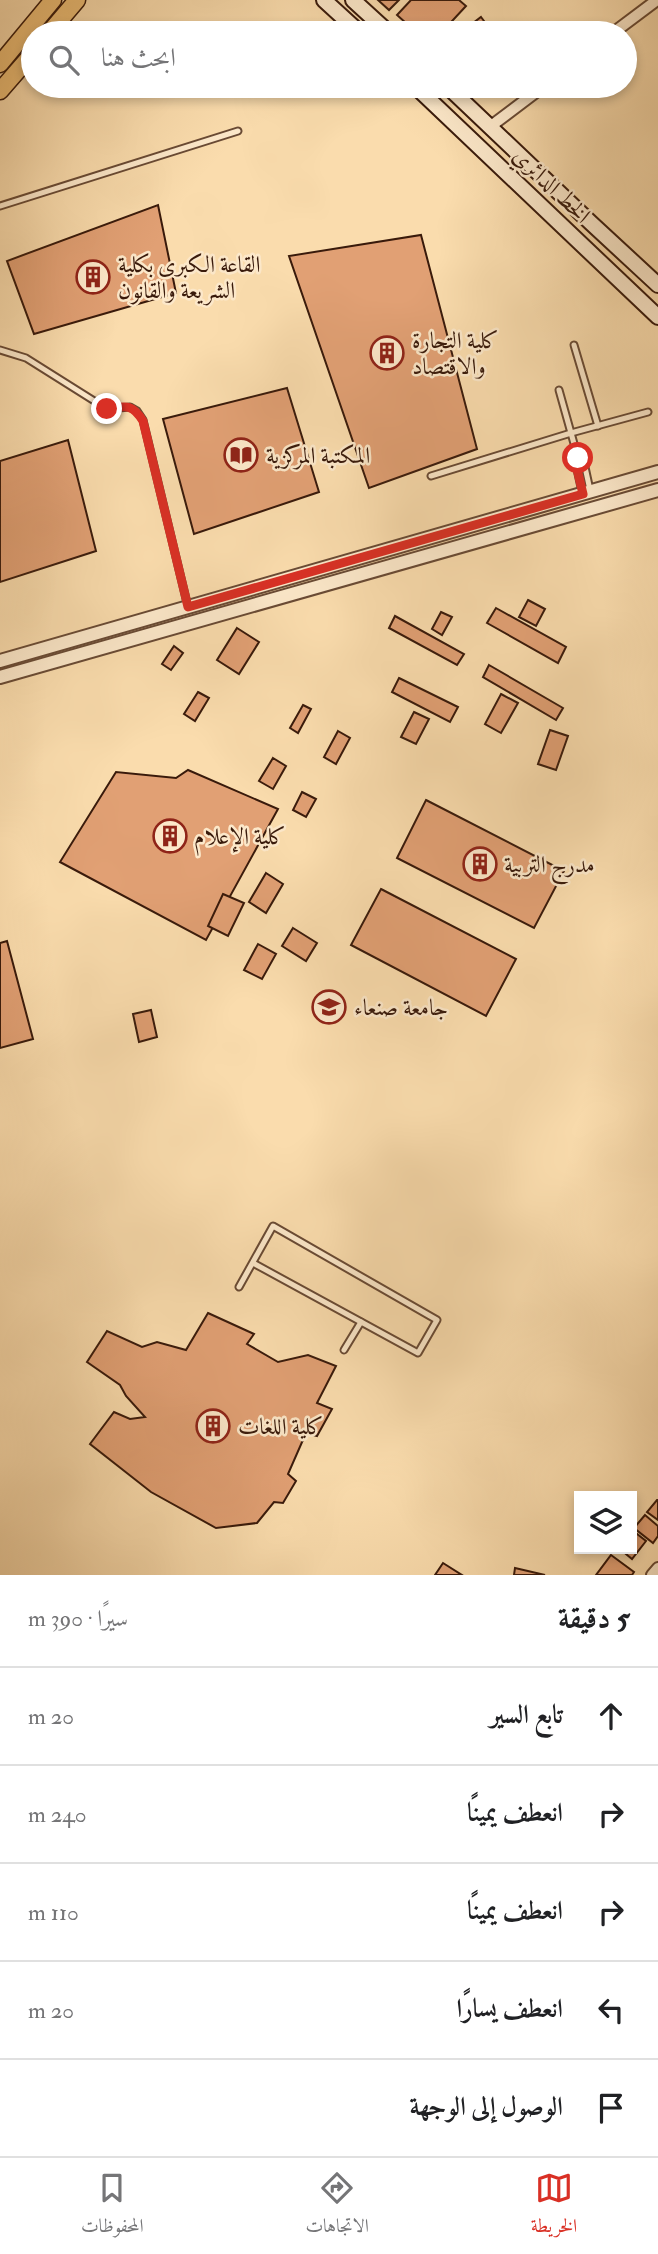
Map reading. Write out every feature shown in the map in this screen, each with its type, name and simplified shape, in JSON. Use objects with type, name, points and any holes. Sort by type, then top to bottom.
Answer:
[{"type":"main road","points":[[36,21],[53,0]]},
{"type":"main road","points":[[59,21],[77,0]]},
{"type":"main road","points":[[324,0],[346,21]]},
{"type":"main road","points":[[353,0],[377,21]]},
{"type":"main road","points":[[0,64],[21,39]]},
{"type":"main road","points":[[0,91],[21,67]]},
{"type":"main road","name":"الخط الدائري","points":[[428,98],[658,317]]},
{"type":"main road","name":"الخط الدائري","points":[[460,98],[658,285]]},
{"type":"main road","points":[[476,142],[491,126]]},
{"type":"street","points":[[629,21],[657,0]]},
{"type":"street","points":[[491,126],[528,98]]},
{"type":"street","points":[[0,661],[658,471]]},
{"type":"street","points":[[0,677],[658,490]]},
{"type":"street","points":[[587,493],[592,508]]},
{"type":"street","points":[[652,1575],[658,1568]]},
{"type":"lane","points":[[0,206],[238,131]]},
{"type":"lane","points":[[575,345],[598,426]]},
{"type":"lane","points":[[0,350],[26,358],[107,409],[130,407],[137,411],[143,421],[188,607]]},
{"type":"lane","points":[[559,390],[578,458],[585,467],[587,493]]},
{"type":"lane","points":[[431,476],[648,412]]},
{"type":"lane","points":[[239,1287],[273,1226],[437,1320],[418,1353],[253,1263]]},
{"type":"lane","points":[[344,1350],[361,1322]]},
{"type":"building","points":[[378,0],[399,0],[389,10]]},
{"type":"building","points":[[411,0],[459,0],[466,6],[452,21],[404,21],[397,15]]},
{"type":"building","name":"القاعة الكبرى بكلية الشريعة والقانون","points":[[158,205],[176,293],[34,334],[7,261]]},
{"type":"building","name":"كلية التجارة والاقتصاد","points":[[421,235],[477,449],[369,488],[289,256]]},
{"type":"building","name":"المكتبة المركزية","points":[[287,388],[319,492],[194,534],[163,419]]},
{"type":"building","points":[[68,440],[96,551],[0,582],[0,461]]},
{"type":"building","points":[[528,600],[545,609],[536,626],[519,617]]},
{"type":"building","points":[[496,608],[566,647],[558,663],[487,623]]},
{"type":"building","points":[[441,612],[452,617],[442,635],[432,629]]},
{"type":"building","points":[[395,616],[464,654],[457,665],[389,628]]},
{"type":"building","points":[[237,628],[259,642],[239,674],[217,660]]},
{"type":"building","points":[[174,646],[183,653],[171,670],[162,664]]},
{"type":"building","points":[[489,665],[563,708],[556,720],[483,677]]},
{"type":"building","points":[[399,678],[458,707],[450,722],[392,692]]},
{"type":"building","points":[[198,692],[209,698],[195,721],[184,714]]},
{"type":"building","points":[[501,694],[518,703],[501,733],[485,724]]},
{"type":"building","points":[[303,705],[311,709],[298,733],[290,728]]},
{"type":"building","points":[[414,712],[429,719],[416,744],[401,737]]},
{"type":"building","points":[[550,730],[568,736],[556,770],[538,764]]},
{"type":"building","points":[[338,731],[350,738],[336,764],[324,757]]},
{"type":"building","points":[[273,758],[286,766],[273,789],[259,781]]},
{"type":"building","name":"كلية الإعلام","points":[[188,770],[278,809],[206,940],[60,862],[116,772],[176,778]]},
{"type":"building","points":[[302,792],[316,799],[306,817],[293,810]]},
{"type":"building","name":"مدرج التربية","points":[[426,800],[564,871],[534,928],[397,858]]},
{"type":"building","points":[[266,873],[283,884],[266,913],[249,902]]},
{"type":"building","name":"مدرج التربية","points":[[381,889],[516,959],[486,1016],[351,945]]},
{"type":"building","points":[[223,894],[244,903],[228,936],[208,926]]},
{"type":"building","points":[[293,928],[317,943],[306,961],[282,946]]},
{"type":"building","points":[[7,941],[33,1039],[0,1048],[0,943]]},
{"type":"building","points":[[258,944],[276,954],[262,979],[244,970]]},
{"type":"building","points":[[151,1010],[157,1037],[139,1042],[133,1014]]},
{"type":"building","name":"كلية اللغات","points":[[208,1313],[254,1334],[247,1344],[278,1362],[308,1355],[336,1366],[317,1403],[332,1409],[317,1436],[306,1433],[288,1474],[296,1481],[283,1503],[274,1502],[257,1523],[216,1528],[151,1492],[90,1444],[114,1412],[130,1419],[145,1417],[120,1385],[87,1362],[107,1331],[142,1347],[157,1342],[186,1350]]},
{"type":"building","points":[[658,1500],[658,1520],[647,1512]]},
{"type":"building","points":[[645,1515],[658,1526],[658,1536],[653,1543],[637,1530],[637,1524]]},
{"type":"building","points":[[637,1534],[646,1541],[637,1553]]},
{"type":"building","points":[[611,1555],[634,1572],[632,1575],[596,1575]]},
{"type":"building","points":[[443,1563],[462,1575],[435,1575]]},
{"type":"building","points":[[515,1568],[545,1575],[514,1575]]},
{"type":"place","name":"القاعة الكبرى بكلية الشريعة والقانون","points":[[93,277]]},
{"type":"place","name":"كلية التجارة والاقتصاد","points":[[387,353]]},
{"type":"place","name":"المكتبة المركزية","points":[[241,455]]},
{"type":"place","name":"كلية الإعلام","points":[[170,836]]},
{"type":"place","name":"مدرج التربية","points":[[480,864]]},
{"type":"place","name":"جامعة صنعاء","points":[[329,1007]]},
{"type":"place","name":"كلية اللغات","points":[[213,1426]]},
{"type":"route","points":[[107,409],[130,407],[137,411],[143,421],[188,607],[583,494],[577,469],[578,458]]}]
